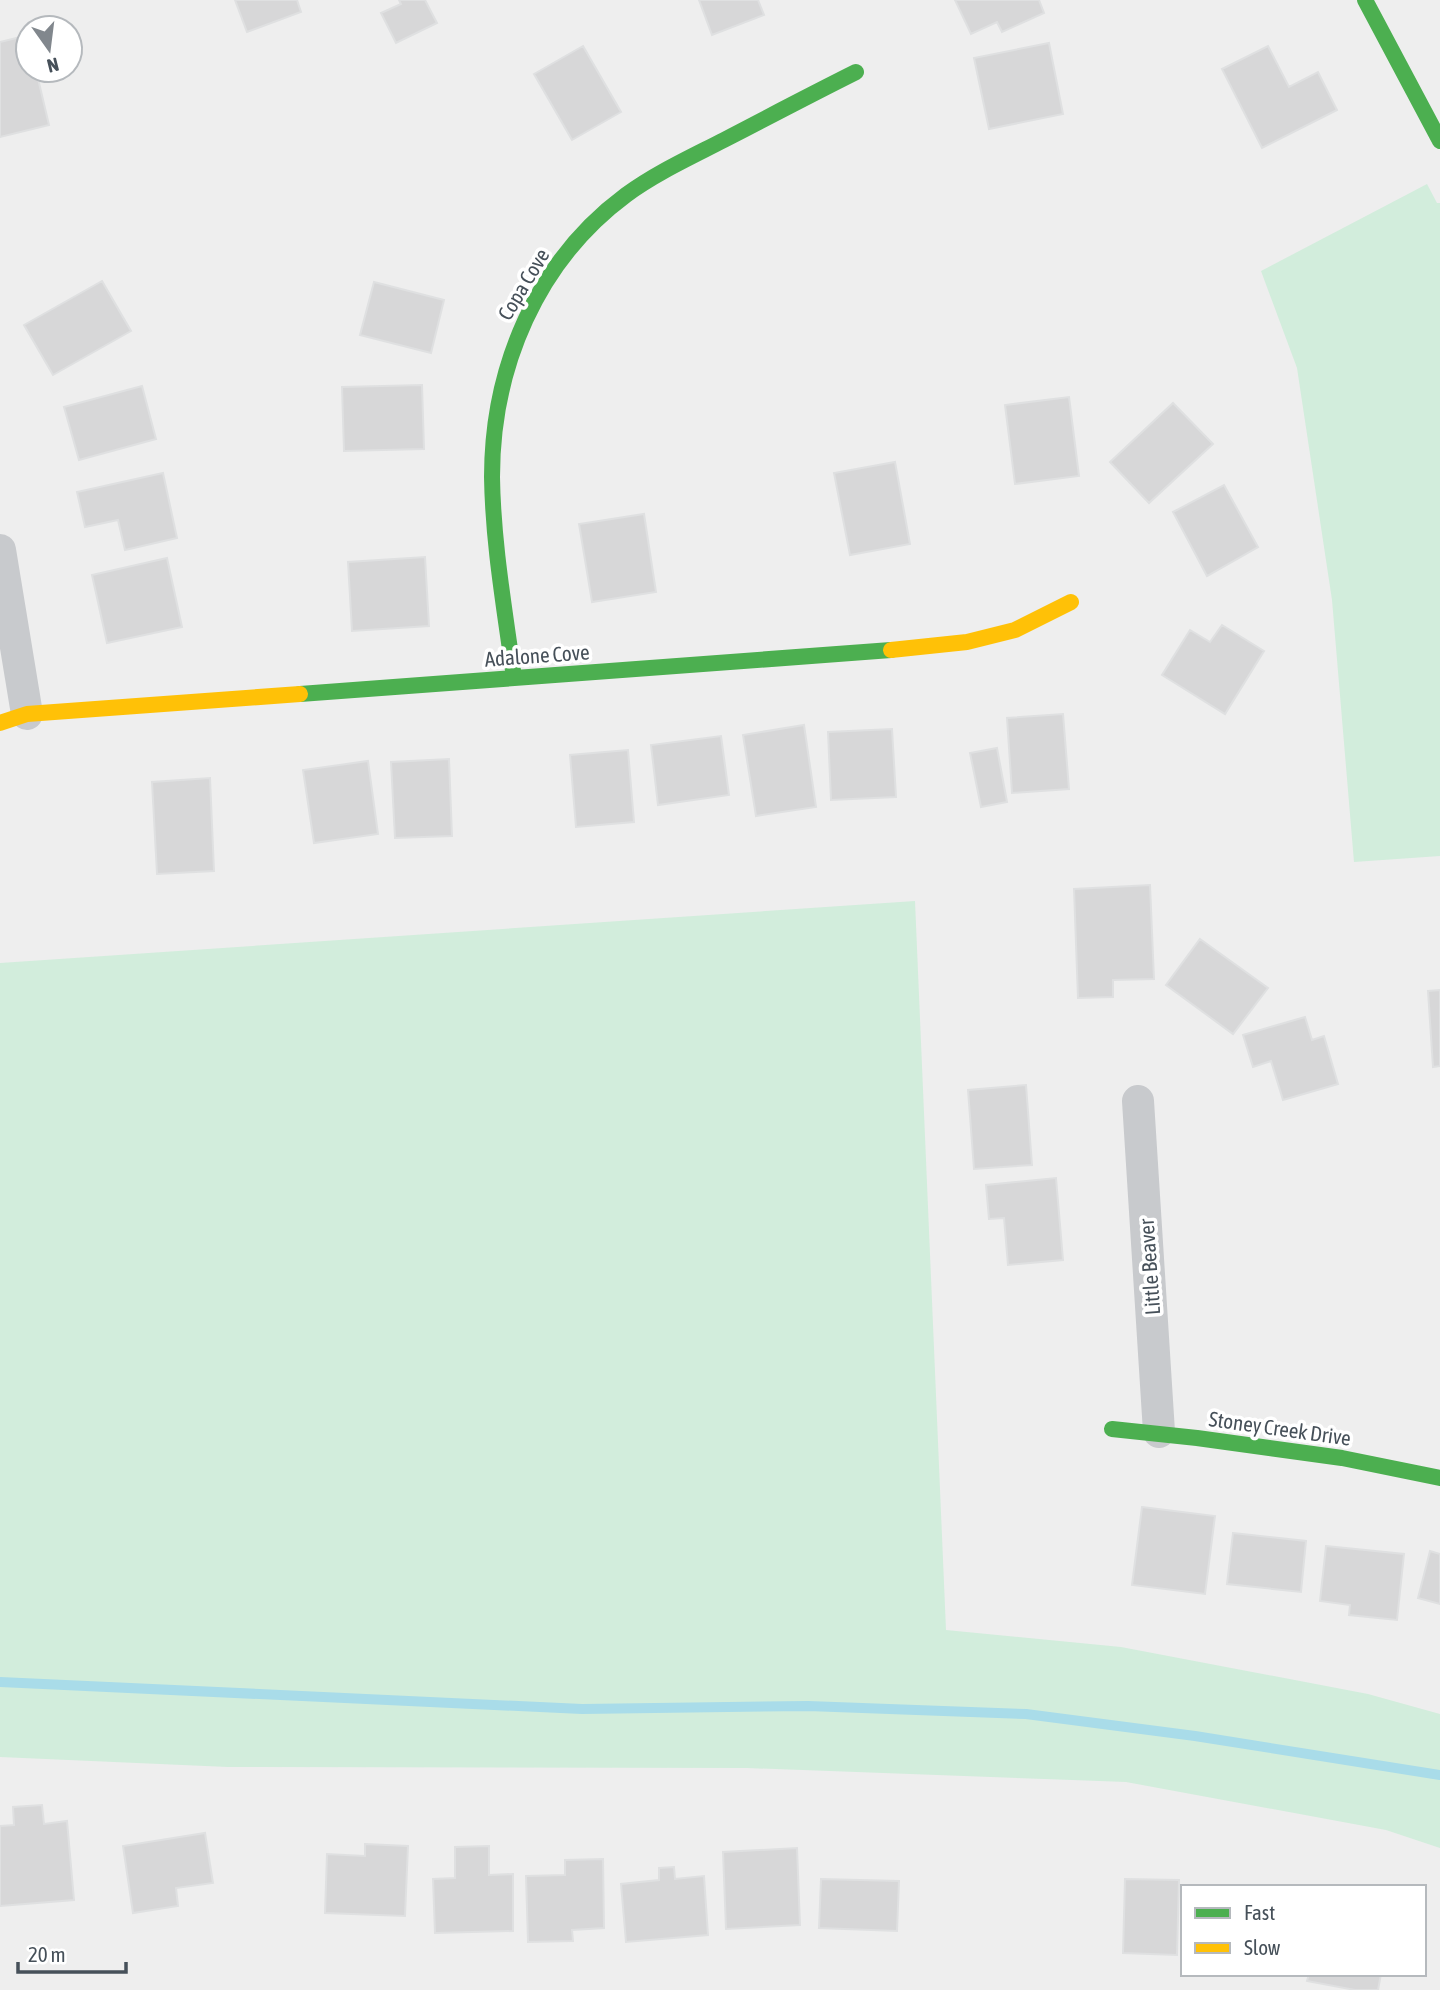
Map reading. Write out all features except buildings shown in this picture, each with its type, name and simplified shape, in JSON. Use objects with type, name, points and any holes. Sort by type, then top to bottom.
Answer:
[{"type":"street","points":[[1365,0],[1440,141]]},
{"type":"street","name":"Copa Cove","points":[[514,678],[494,519],[493,462],[495,423],[502,384],[515,338],[530,307],[567,251],[590,225],[616,203],[665,170],[856,72]]},
{"type":"street","points":[[0,550],[13,719]]},
{"type":"street","name":"Adalone Cove","points":[[13,719],[920,648],[967,642],[1015,630],[1070,602]]},
{"type":"street","name":"Little Beaver","points":[[1138,1101],[1159,1432]]},
{"type":"street","name":"Stoney Creek Drive","points":[[1112,1429],[1159,1432],[1406,1468],[1440,1478]]},
{"type":"green space","points":[[1427,184],[1437,203],[1440,203],[1440,856],[1354,862],[1332,600],[1297,368],[1261,271]]},
{"type":"green space","points":[[915,901],[946,1630],[1121,1647],[1368,1694],[1440,1714],[1440,1848],[1386,1830],[1126,1782],[747,1768],[228,1767],[0,1757],[0,963]]},
{"type":"waterway","points":[[0,1682],[582,1709],[808,1706],[1026,1714],[1195,1736],[1440,1775]]},
{"type":"traffic: fast","points":[[1365,0],[1440,141]]},
{"type":"traffic: fast","points":[[514,678],[495,528],[492,477],[494,436],[500,396],[511,357],[544,284],[568,251],[595,222],[637,187],[856,72]]},
{"type":"traffic: fast","points":[[300,694],[891,650]]},
{"type":"traffic: fast","points":[[1112,1429],[1342,1458],[1440,1478]]},
{"type":"traffic: slow","points":[[891,650],[967,642],[1015,630],[1071,602]]},
{"type":"traffic: slow","points":[[0,723],[27,714],[300,694]]}]
